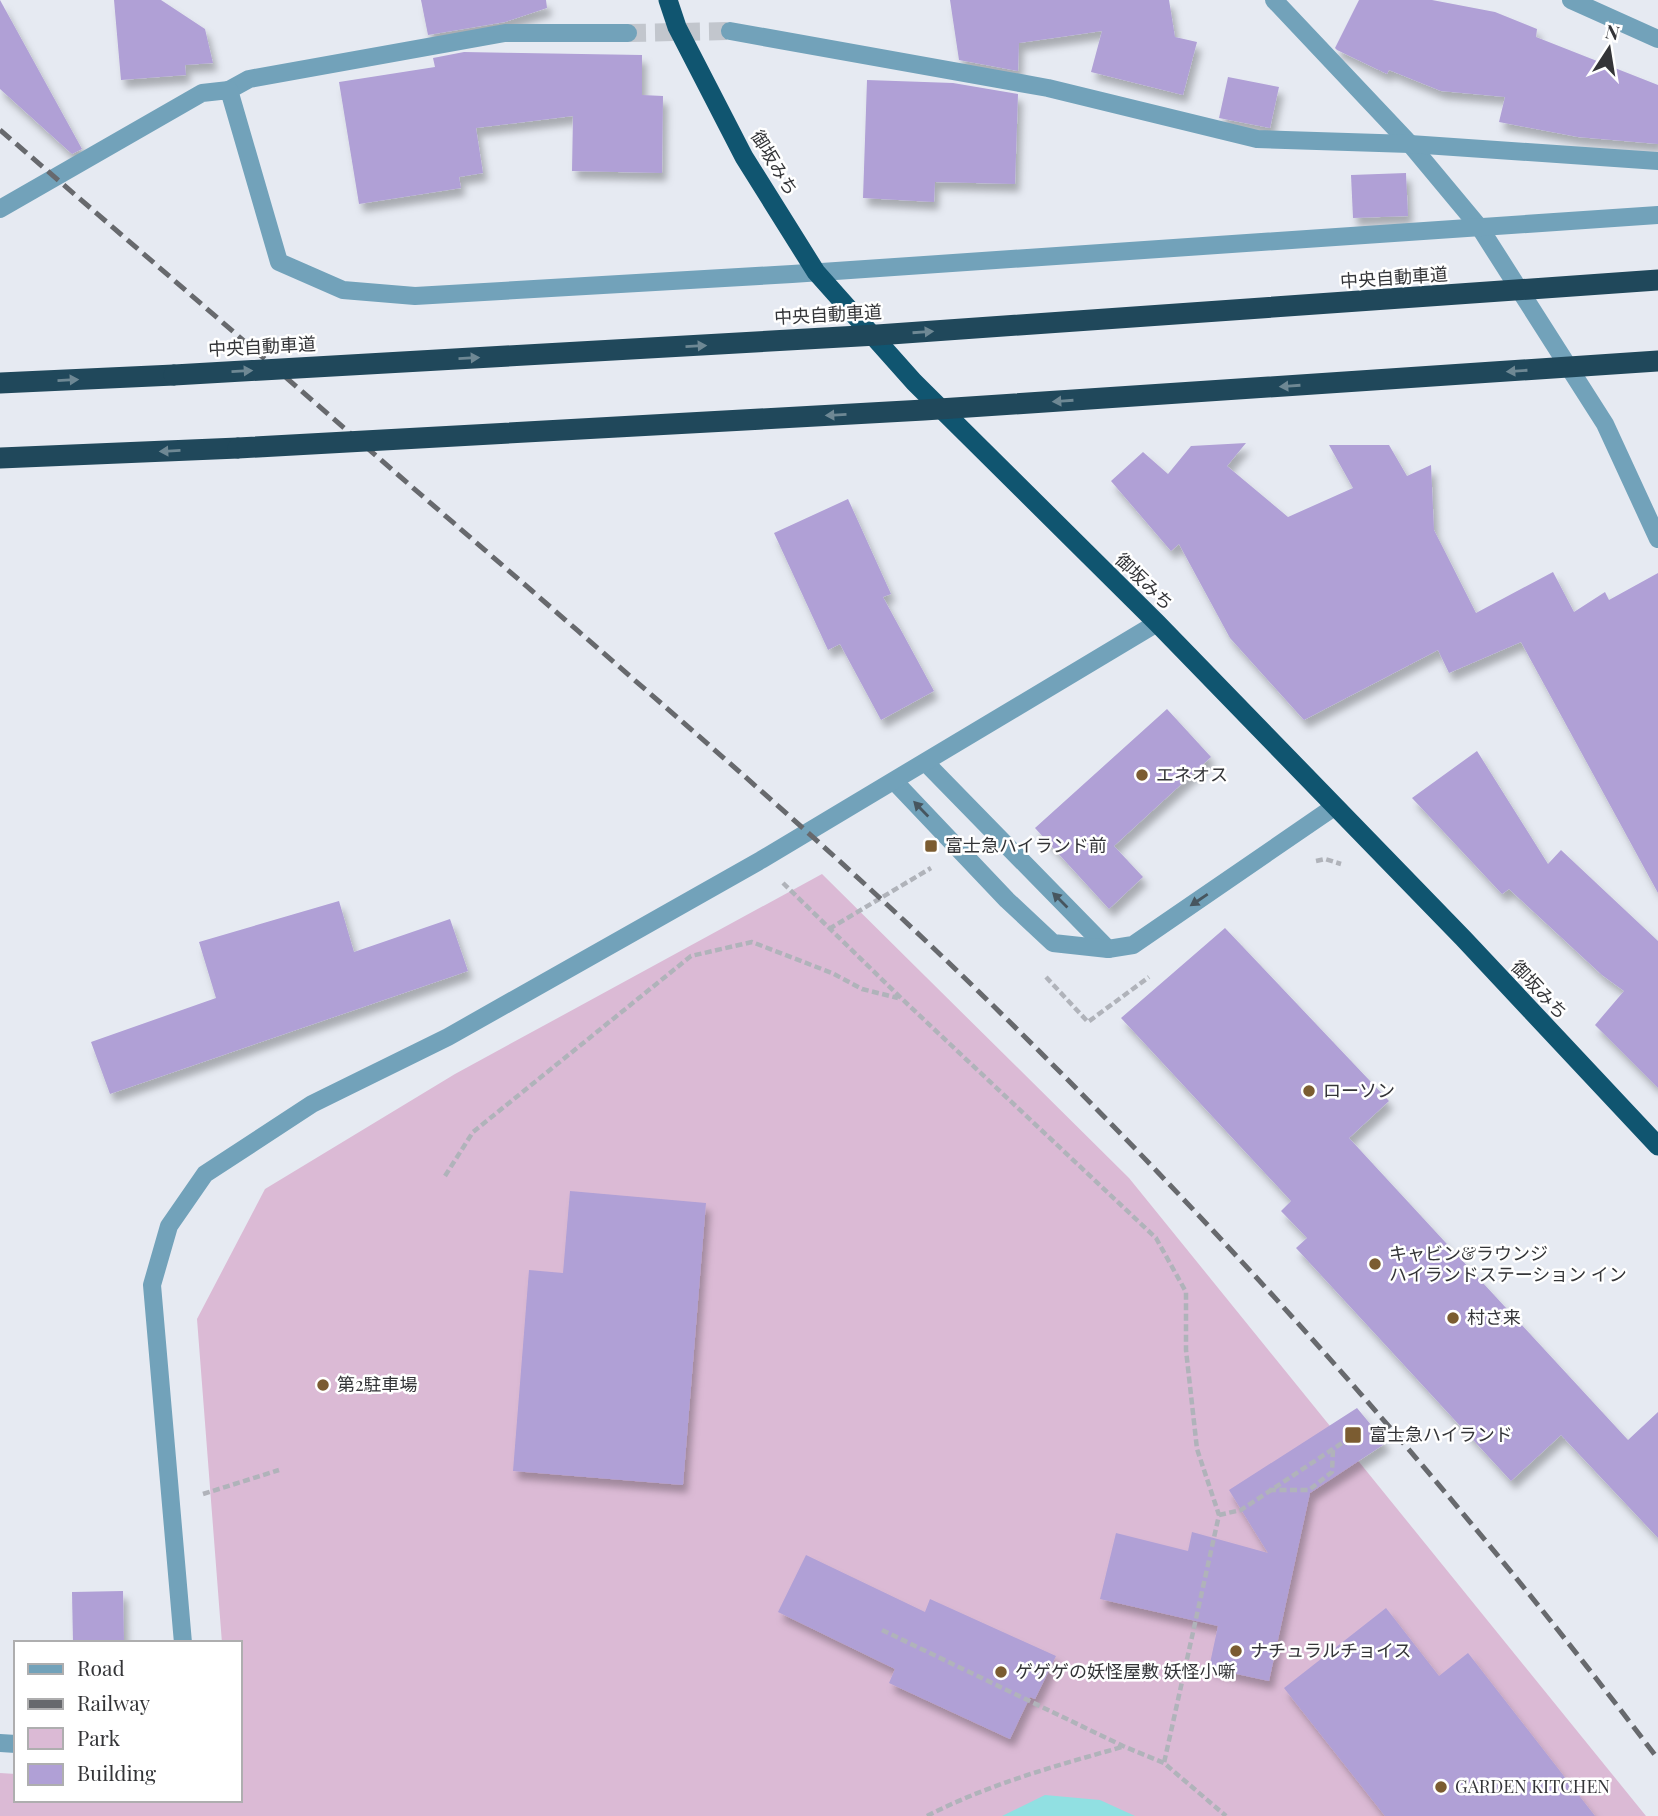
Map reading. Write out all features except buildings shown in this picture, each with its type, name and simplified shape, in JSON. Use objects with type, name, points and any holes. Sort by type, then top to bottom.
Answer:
[{"type":"highway","name":"御坂みち","points":[[668,0],[677,26],[744,158],[816,272],[914,382],[1157,624],[1463,937],[1658,1146]]},
{"type":"highway","name":"中央自動車道","points":[[0,383],[891,334],[1658,280]]},
{"type":"highway","points":[[0,458],[238,448],[924,410],[1658,361]]},
{"type":"street","points":[[1274,0],[1410,144],[1480,228],[1605,424],[1658,540]]},
{"type":"street","points":[[1571,0],[1658,39]]},
{"type":"street","points":[[730,32],[1048,88],[1258,139],[1410,144],[1658,161]]},
{"type":"street","points":[[0,209],[202,93],[229,90],[249,79],[505,33],[628,33]]},
{"type":"street","points":[[229,90],[279,262],[343,290],[415,296],[816,272],[1658,215]]},
{"type":"street","points":[[183,1641],[152,1285],[169,1226],[205,1174],[312,1104],[449,1037],[761,860],[1157,624]]},
{"type":"street","points":[[926,763],[1108,949]]},
{"type":"street","points":[[895,782],[1007,900],[1053,943],[1108,949],[1133,945],[1334,807]]},
{"type":"path","points":[[761,860],[901,999],[1156,1238],[1186,1292],[1186,1350],[1197,1449],[1219,1516],[1164,1763]]},
{"type":"path","points":[[829,929],[936,865]]},
{"type":"path","points":[[445,1176],[473,1132],[691,956],[752,942],[832,973],[862,989],[901,999]]},
{"type":"path","points":[[1039,969],[1088,1023]]},
{"type":"path","points":[[1219,1516],[1241,1510],[1348,1440]]},
{"type":"path","points":[[1268,1490],[1309,1490],[1332,1472],[1333,1450]]},
{"type":"path","points":[[882,1630],[1123,1746],[1164,1763],[1226,1816]]},
{"type":"path","points":[[927,1816],[965,1796],[1123,1746]]},
{"type":"green space","name":"富士急ハイランド","points":[[822,874],[1129,1178],[1646,1816],[0,1816],[0,1773],[14,1774],[14,1802],[242,1802],[242,1641],[222,1641],[197,1319],[265,1189],[455,1074]]},
{"type":"water","points":[[1045,1795],[1100,1800],[1135,1816],[1002,1816]]},
{"type":"tunnel","points":[[628,33],[730,31]]},
{"type":"railway","points":[[0,130],[756,786],[975,988],[1156,1171],[1331,1360],[1499,1557],[1658,1759]]},
{"type":"place","name":"エネオス","points":[[1142,775]]},
{"type":"place","name":"富士急ハイランド前","points":[[931,846]]},
{"type":"place","name":"ローソン","points":[[1309,1091]]},
{"type":"place","name":"キャビン&ラウンジ ハイランドステーション イン","points":[[1375,1264]]},
{"type":"place","name":"村さ来","points":[[1453,1318]]},
{"type":"place","name":"第2駐車場","points":[[323,1385]]},
{"type":"place","name":"富士急ハイランド","points":[[1353,1435]]},
{"type":"place","name":"ナチュラルチョイス","points":[[1236,1651]]},
{"type":"place","name":"ゲゲゲの妖怪屋敷 妖怪小噺","points":[[1001,1672]]},
{"type":"place","name":"GARDEN KITCHEN","points":[[1441,1787]]}]
